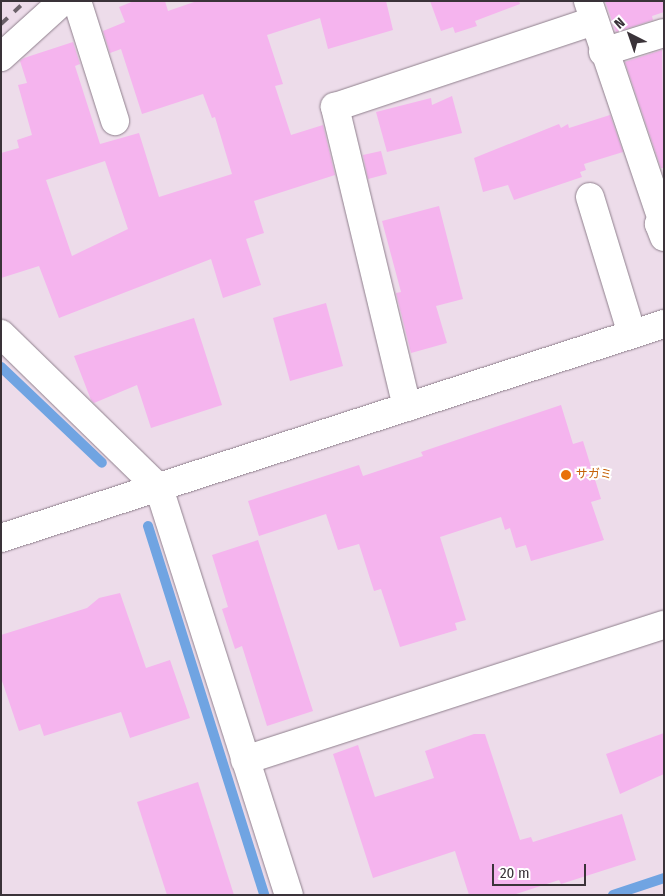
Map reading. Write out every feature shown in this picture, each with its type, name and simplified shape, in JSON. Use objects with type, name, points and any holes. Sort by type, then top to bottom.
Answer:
[{"type":"street","points":[[1,57],[63,1]]},
{"type":"street","points":[[77,1],[115,121]]},
{"type":"street","points":[[406,407],[335,107],[591,11],[603,52],[662,219],[659,224],[664,237]]},
{"type":"street","points":[[603,52],[664,33]]},
{"type":"street","points":[[590,197],[632,334]]},
{"type":"street","points":[[1,538],[664,324]]},
{"type":"street","points":[[1,334],[159,488],[289,895]]},
{"type":"street","points":[[245,760],[664,625]]},
{"type":"building","points":[[134,1],[165,1],[168,11],[197,1],[386,1],[393,30],[328,49],[320,18],[267,35],[283,84],[275,86],[291,135],[323,125],[335,175],[254,201],[264,233],[246,239],[261,285],[223,298],[211,259],[59,318],[39,266],[1,278],[1,153],[19,148],[17,140],[32,135],[18,85],[27,83],[20,61],[73,42],[80,64],[75,66],[100,144],[139,133],[159,197],[232,174],[215,117],[212,118],[203,94],[142,114],[121,49],[110,53],[103,31],[125,22],[119,7]],"holes":[[[105,161],[128,229],[72,256],[46,180]]]},
{"type":"building","points":[[430,1],[519,1],[520,4],[475,21],[477,26],[455,33],[453,27],[441,31]]},
{"type":"building","points":[[605,1],[664,1],[664,12],[652,16],[653,20],[616,32]]},
{"type":"building","points":[[662,50],[664,168],[661,168],[625,62]]},
{"type":"building","points":[[452,96],[462,133],[387,152],[376,112],[431,98],[432,105]]},
{"type":"building","points":[[610,115],[623,152],[584,164],[586,170],[580,172],[582,177],[514,200],[508,185],[483,192],[474,158],[559,124],[561,128],[568,124],[569,128]]},
{"type":"building","points":[[381,151],[387,174],[368,179],[363,155]]},
{"type":"building","points":[[439,206],[463,299],[436,306],[447,343],[411,353],[396,293],[401,292],[382,221]]},
{"type":"building","points":[[326,303],[343,366],[290,381],[273,318]]},
{"type":"building","points":[[194,318],[222,405],[151,428],[137,385],[94,403],[91,400],[74,356]]},
{"type":"building","points":[[561,405],[573,444],[583,441],[601,499],[591,502],[604,540],[531,561],[526,545],[516,548],[510,528],[505,530],[501,517],[440,537],[466,620],[455,623],[457,630],[400,647],[381,589],[374,591],[359,544],[338,550],[326,514],[259,536],[248,501],[359,465],[363,476],[423,456],[421,452]]},
{"type":"building","points":[[258,540],[313,711],[267,726],[242,646],[235,649],[222,609],[228,607],[212,555]]},
{"type":"building","points":[[120,593],[146,668],[170,660],[190,718],[130,738],[121,712],[44,736],[40,724],[19,731],[1,678],[1,635],[87,608],[99,598]]},
{"type":"building","points":[[664,733],[664,774],[620,794],[606,754]]},
{"type":"building","points":[[474,734],[485,734],[520,840],[531,837],[533,842],[622,814],[636,860],[561,884],[559,880],[513,895],[469,895],[455,851],[373,878],[333,754],[358,745],[375,797],[434,778],[425,751]]},
{"type":"building","points":[[198,782],[234,895],[167,895],[137,802]]},
{"type":"waterway","points":[[1,367],[102,463]]},
{"type":"waterway","points":[[148,526],[264,895]]},
{"type":"waterway","points":[[613,895],[664,878]]},
{"type":"railway","points":[[1,24],[26,1]]},
{"type":"place","name":"サガミ","points":[[566,475]]}]
